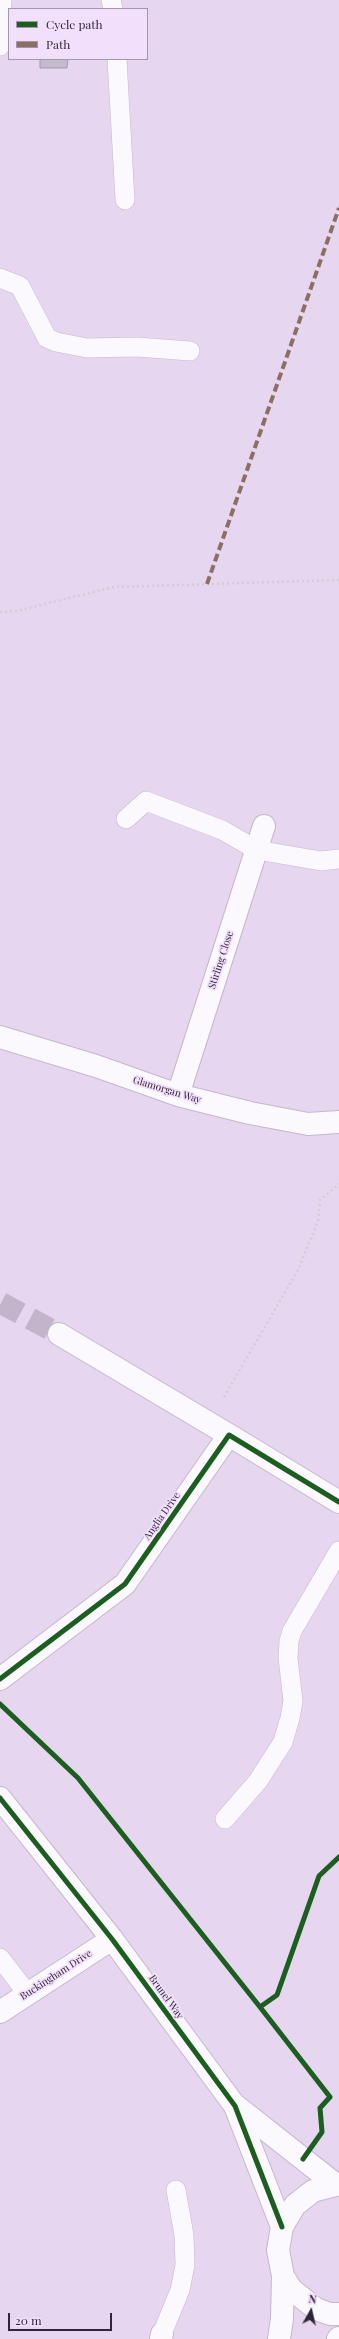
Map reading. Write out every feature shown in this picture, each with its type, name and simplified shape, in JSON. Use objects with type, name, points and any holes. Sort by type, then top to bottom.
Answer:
[{"type":"street","name":"Stirling Close","points":[[178,1095],[264,826]]},
{"type":"street","name":"Glamorgan Way","points":[[0,1037],[96,1066],[178,1095],[308,1124],[339,1122]]},
{"type":"street","points":[[59,1334],[210,1421],[229,1435],[339,1502]]},
{"type":"street","name":"Anglia Drive","points":[[0,1679],[125,1584],[229,1435]]},
{"type":"street","name":"Brunel Way","points":[[0,1798],[112,1939],[235,2106],[282,2227]]},
{"type":"street","name":"Buckingham Drive","points":[[0,2012],[112,1939]]},
{"type":"street","name":"Brunel Way","points":[[235,2106],[337,2184]]},
{"type":"street","points":[[279,2339],[282,2319],[283,2276],[278,2250],[282,2227],[295,2205],[313,2191],[337,2184]]},
{"type":"street","points":[[283,2276],[291,2289],[316,2309],[330,2314],[339,2314]]},
{"type":"lane","points":[[0,46],[2,0]]},
{"type":"lane","points":[[117,60],[125,200]]},
{"type":"lane","points":[[0,278],[20,286],[47,338],[56,342],[87,348],[137,347],[190,351]]},
{"type":"lane","points":[[126,818],[146,801],[222,830],[257,850],[321,861],[339,859]]},
{"type":"lane","points":[[225,1819],[258,1781],[283,1742],[293,1702],[288,1658],[289,1641],[292,1631],[339,1550]]},
{"type":"lane","points":[[0,1958],[27,1993]]},
{"type":"lane","points":[[161,2336],[180,2290],[185,2265],[184,2235],[176,2190]]},
{"type":"path","points":[[0,612],[17,611],[114,586],[339,580]]},
{"type":"path","points":[[210,1421],[298,1270],[318,1221],[320,1200],[339,1184]]},
{"type":"building","points":[[40,60],[68,60],[67,68],[40,68]]},
{"type":"tunnel","points":[[1,1303],[59,1334]]},
{"type":"marked path","points":[[207,584],[339,208]]},
{"type":"cycle path","points":[[0,1679],[125,1584],[229,1435],[339,1502]]},
{"type":"cycle path","points":[[0,1704],[78,1778],[260,2007]]},
{"type":"cycle path","points":[[0,1798],[112,1939],[235,2106],[282,2227]]},
{"type":"cycle path","points":[[303,2159],[322,2132],[320,2108],[330,2097],[260,2007],[277,1995],[319,1876],[339,1857]]}]
